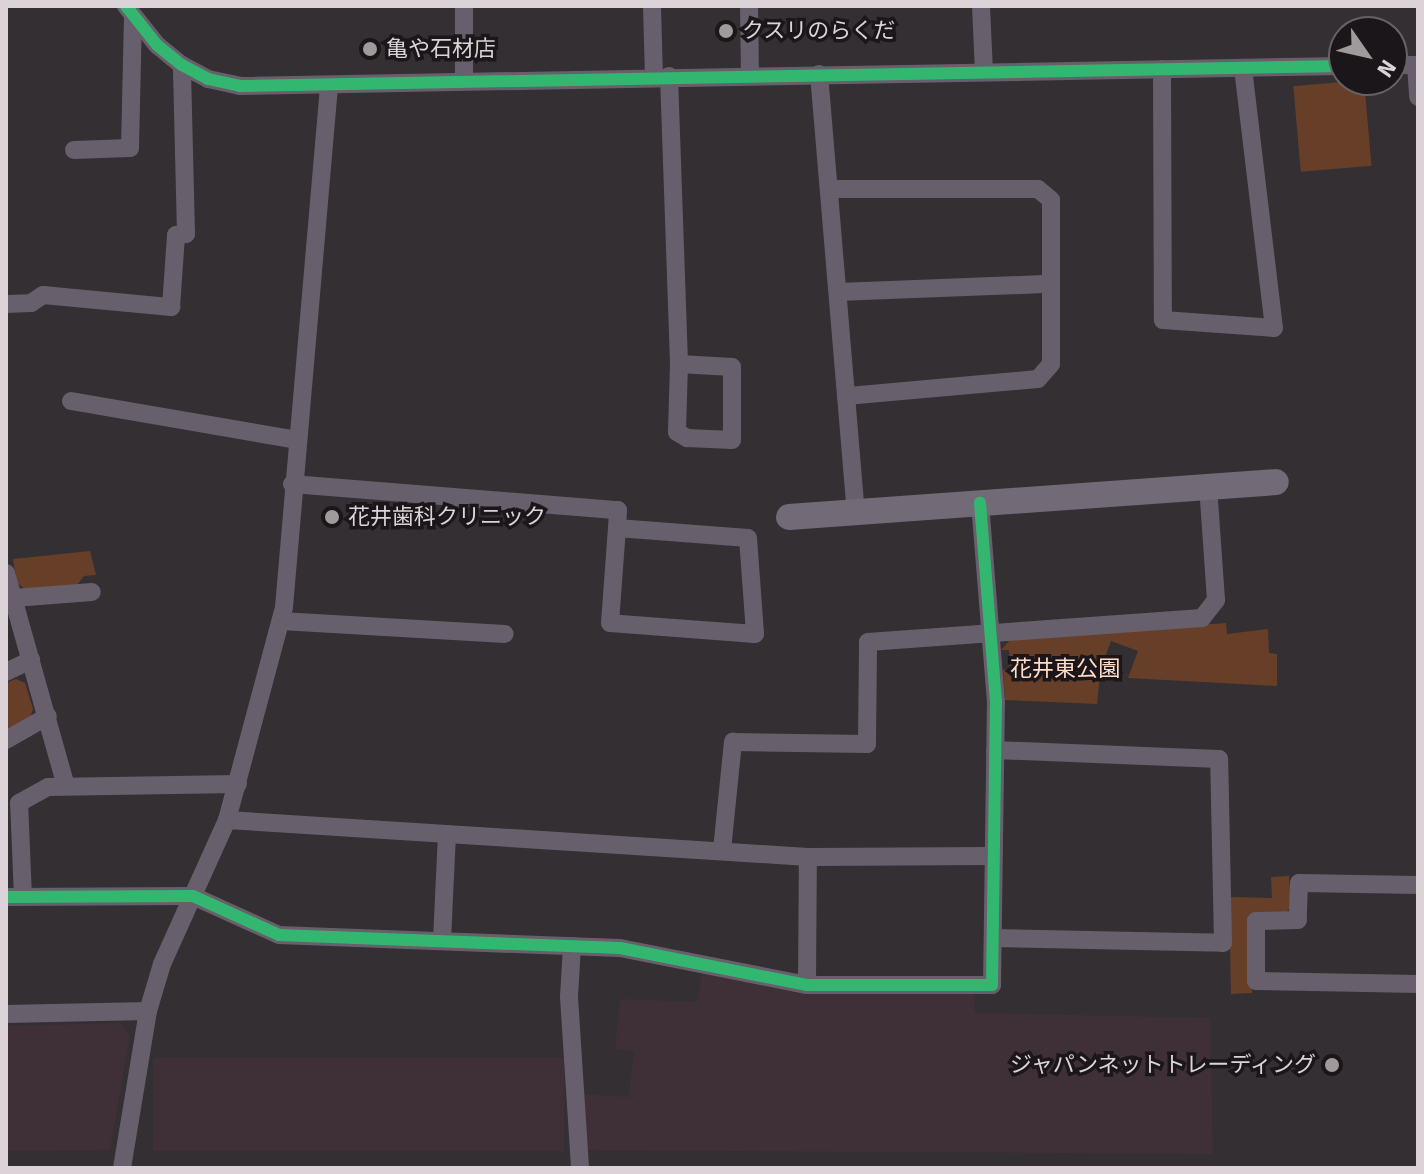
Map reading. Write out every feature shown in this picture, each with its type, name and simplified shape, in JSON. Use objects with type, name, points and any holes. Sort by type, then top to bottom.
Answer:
[{"type":"street","points":[[464,6],[464,80]]},
{"type":"street","points":[[652,6],[662,76],[679,364],[677,432],[687,438],[732,440],[732,367],[679,364]]},
{"type":"street","points":[[749,6],[750,74]]},
{"type":"street","points":[[981,6],[984,71]]},
{"type":"street","points":[[130,12],[182,65],[208,79],[240,86],[750,74],[1328,66]]},
{"type":"street","points":[[74,150],[130,148],[130,12]]},
{"type":"street","points":[[6,304],[31,303],[43,295],[171,307],[176,235],[186,234],[182,65]]},
{"type":"street","points":[[1417,65],[1418,97]]},
{"type":"street","points":[[1162,69],[1163,320],[1274,328],[1243,68]]},
{"type":"street","points":[[819,74],[856,511]]},
{"type":"street","points":[[122,1168],[148,1011],[162,964],[227,820],[281,621],[329,86]]},
{"type":"street","points":[[829,189],[1038,189],[1051,200],[1051,364],[1038,379],[846,396]]},
{"type":"street","points":[[838,292],[1050,284]]},
{"type":"street","points":[[71,401],[297,440]]},
{"type":"street","points":[[789,517],[1276,482]]},
{"type":"street","points":[[292,484],[618,510],[610,623],[755,634],[748,538],[617,528]]},
{"type":"street","points":[[722,850],[733,742],[867,744],[868,642],[1202,618],[1216,600],[1208,486]]},
{"type":"street","points":[[238,784],[48,787],[19,803],[14,897],[193,896],[279,935],[572,946],[646,952],[807,985],[992,985],[995,750],[980,503]]},
{"type":"street","points":[[6,573],[66,786]]},
{"type":"street","points":[[14,598],[92,592]]},
{"type":"street","points":[[281,621],[505,634]]},
{"type":"street","points":[[6,672],[31,660]]},
{"type":"street","points":[[6,740],[48,716]]},
{"type":"street","points":[[993,938],[1223,943],[1219,759],[995,750]]},
{"type":"street","points":[[227,820],[808,857],[993,856]]},
{"type":"street","points":[[442,940],[447,834]]},
{"type":"street","points":[[807,985],[808,857]]},
{"type":"street","points":[[1418,885],[1299,883],[1298,920],[1256,921],[1256,981],[1418,984]]},
{"type":"street","points":[[572,946],[569,997],[580,1168]]},
{"type":"street","points":[[6,1014],[148,1011]]},
{"type":"shaded area","points":[[702,973],[809,993],[974,993],[975,1013],[1210,1018],[1213,1154],[583,1150],[580,1094],[629,1097],[634,1052],[615,1049],[620,999],[697,1002]]},
{"type":"shaded area","points":[[120,1023],[130,1036],[110,1150],[6,1151],[6,1026]]},
{"type":"shaded area","points":[[153,1058],[564,1058],[564,1151],[153,1151]]},
{"type":"green space","points":[[1328,83],[1328,96],[1365,96],[1371,166],[1301,172],[1293,86]]},
{"type":"green space","points":[[90,551],[96,575],[84,576],[77,585],[25,589],[17,583],[13,559]]},
{"type":"green space","name":"花井東公園","points":[[1226,623],[1227,634],[1268,629],[1269,653],[1277,654],[1277,686],[1128,678],[1138,651],[1111,641],[1100,670],[1119,677],[1100,675],[1097,704],[1005,700],[1003,670],[1010,669],[1009,650],[1001,650],[1010,640]]},
{"type":"green space","points":[[16,679],[25,683],[33,709],[30,718],[6,731],[6,683]]},
{"type":"green space","points":[[1289,876],[1291,907],[1284,914],[1250,915],[1252,993],[1231,994],[1229,897],[1272,898],[1271,877]]},
{"type":"cycle path","points":[[126,6],[157,45],[182,65],[208,79],[240,86],[1328,66]]},
{"type":"cycle path","points":[[6,897],[193,896],[279,935],[620,948],[807,985],[992,985],[996,702],[980,503]]},
{"type":"place","name":"クスリのらくだ","points":[[726,31]]},
{"type":"place","name":"亀や石材店","points":[[370,49]]},
{"type":"place","name":"花井歯科クリニック","points":[[332,517]]},
{"type":"place","name":"ジャパンネットトレーディング","points":[[1332,1065]]}]
